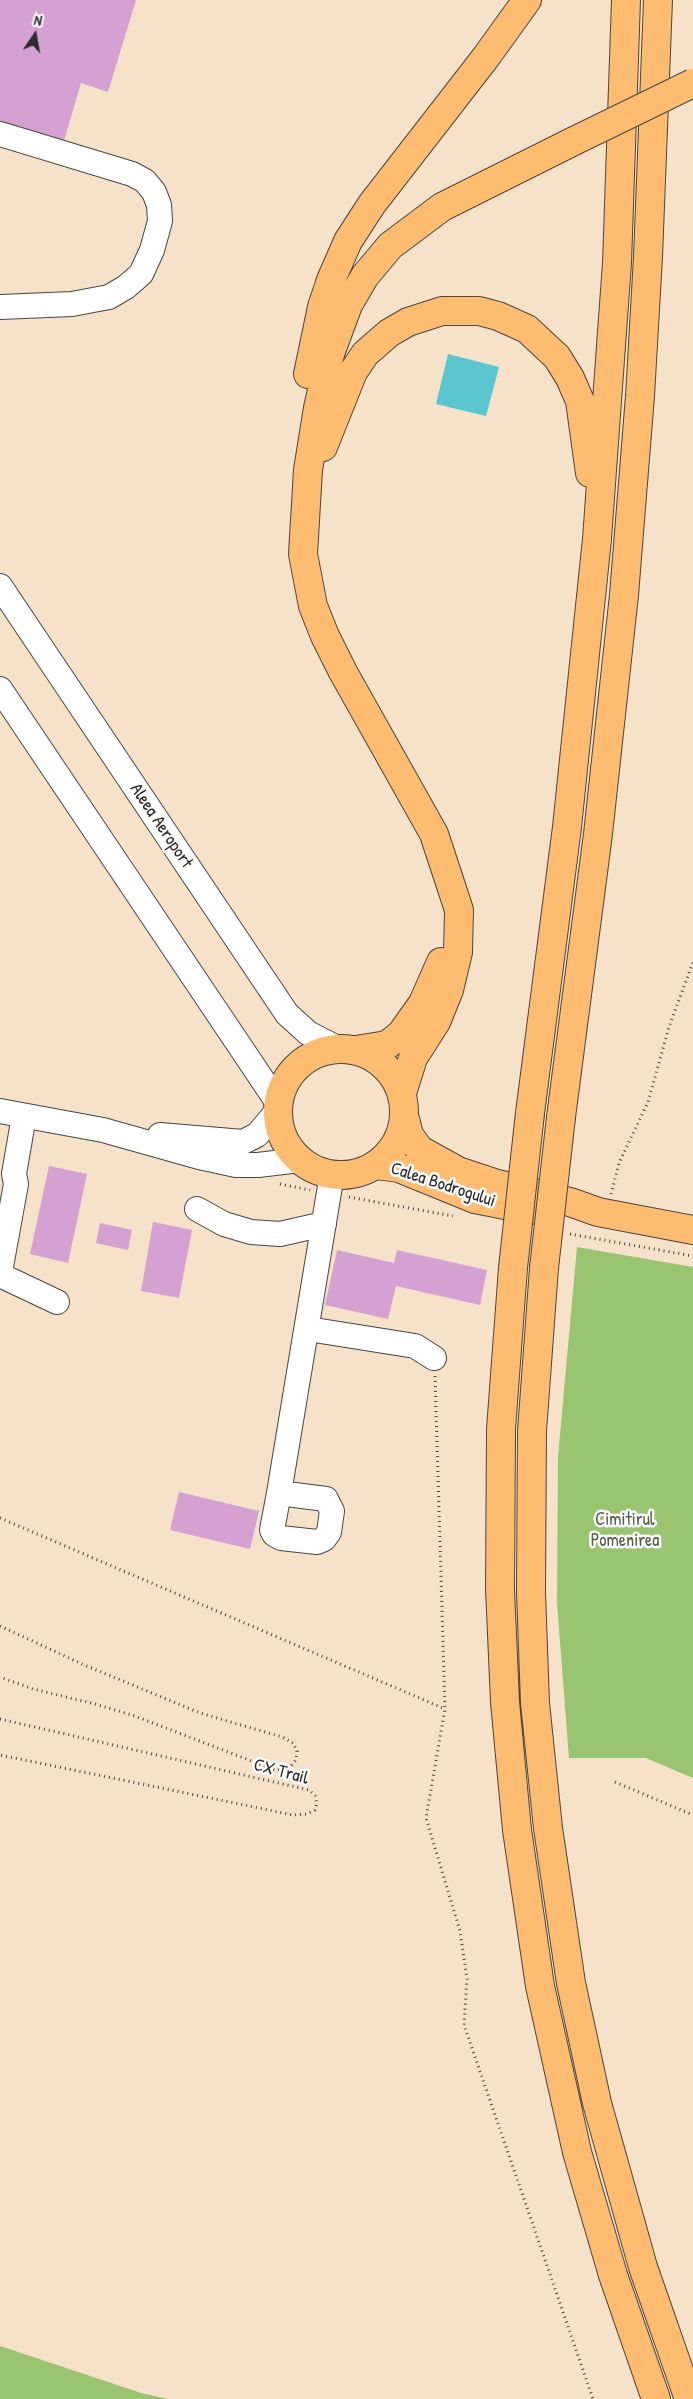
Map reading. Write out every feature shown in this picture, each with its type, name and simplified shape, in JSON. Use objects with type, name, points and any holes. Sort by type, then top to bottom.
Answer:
[{"type":"main road","points":[[312,442],[308,376],[313,344],[330,280],[348,241],[372,204],[486,57],[526,0]]},
{"type":"main road","points":[[626,0],[617,263],[598,539],[567,827],[530,1113],[513,1268],[501,1429],[500,1579],[505,1702],[517,1830],[540,1986],[577,2152],[613,2275],[656,2399]]},
{"type":"main road","points":[[658,0],[648,267],[625,585],[598,834],[561,1117],[544,1268],[532,1431],[531,1592],[536,1702],[548,1828],[570,1974],[597,2103],[643,2267],[689,2399]]},
{"type":"main road","points":[[403,1106],[413,1058],[444,1005],[454,970],[460,935],[459,910],[434,834],[343,672],[313,606],[304,554],[306,490],[323,380],[335,336],[355,292],[377,260],[405,234],[442,207],[693,83]]},
{"type":"main road","points":[[306,490],[343,394],[365,354],[389,333],[424,316],[442,311],[479,311],[498,316],[527,329],[558,357],[570,378],[580,401],[585,428],[598,539]]},
{"type":"main road","points":[[278,1107],[285,1082],[298,1065],[316,1054],[379,1048],[394,1041],[413,1020],[439,970],[447,934],[447,871]]},
{"type":"main road","name":"Calea Bodrogului","points":[[348,1050],[382,1063],[396,1079],[413,1143],[420,1150],[441,1163],[494,1183],[570,1202],[603,1213],[693,1230]]},
{"type":"main road","name":"Calea Bodrogului","points":[[376,1166],[394,1148],[403,1130],[403,1106]]},
{"type":"main road","name":"Calea Bodrogului","points":[[278,1107],[283,1136],[288,1147],[300,1160],[316,1170],[332,1174],[352,1174],[376,1166],[399,1168],[451,1190],[494,1203],[538,1212],[568,1215],[603,1213]]},
{"type":"street","points":[[0,134],[132,174],[145,181],[154,192],[159,205],[160,222],[152,250],[141,274],[126,287],[109,297],[72,304],[0,307]]},
{"type":"street","name":"Aleea Aeroport","points":[[0,586],[287,1014],[308,1034],[348,1050]]},
{"type":"street","points":[[0,689],[278,1107],[257,1135],[243,1142],[103,1130]]},
{"type":"street","points":[[0,1112],[103,1130],[236,1165],[258,1165],[300,1160]]},
{"type":"street","points":[[24,1116],[14,1174],[8,1182],[0,1274],[57,1302]]},
{"type":"street","points":[[280,1493],[332,1174]]},
{"type":"street","points":[[197,1209],[224,1224],[251,1232],[280,1234],[298,1232],[324,1224]]},
{"type":"street","points":[[308,1329],[415,1346],[434,1358]]},
{"type":"path","points":[[603,1213],[619,1164],[648,1102],[669,1027],[693,962]]},
{"type":"path","points":[[434,1358],[445,1708],[426,1818],[460,1931],[467,1979],[464,2025],[593,2399]]},
{"type":"path","points":[[0,1518],[445,1708]]},
{"type":"path","name":"CX Trail","points":[[0,1626],[82,1664],[200,1713],[282,1737],[293,1743],[297,1751],[296,1760],[288,1769],[274,1770],[132,1715],[33,1689],[0,1677]]},
{"type":"path","name":"CX Trail","points":[[0,1719],[309,1790],[315,1796],[315,1810],[307,1814],[293,1815],[0,1755]]},
{"type":"path","points":[[615,1782],[693,1815]]},
{"type":"green space","name":"Cimitirul Pomenirea","points":[[577,1247],[693,1267],[693,1778],[646,1758],[569,1758],[557,1603],[558,1457]]},
{"type":"green space","points":[[0,2346],[141,2393],[168,2399],[0,2399]]},
{"type":"water","points":[[448,354],[499,367],[486,416],[436,404]]},
{"type":"building","points":[[0,0],[136,0],[108,92],[81,83],[63,144],[0,126]]},
{"type":"building","points":[[49,1166],[87,1174],[68,1263],[30,1254]]},
{"type":"building","points":[[153,1222],[192,1230],[179,1298],[141,1291]]},
{"type":"building","points":[[100,1223],[132,1230],[128,1250],[96,1243]]},
{"type":"building","points":[[337,1250],[394,1263],[397,1250],[487,1270],[480,1305],[396,1286],[388,1319],[325,1305]]},
{"type":"building","points":[[179,1492],[259,1511],[250,1549],[170,1530]]}]
